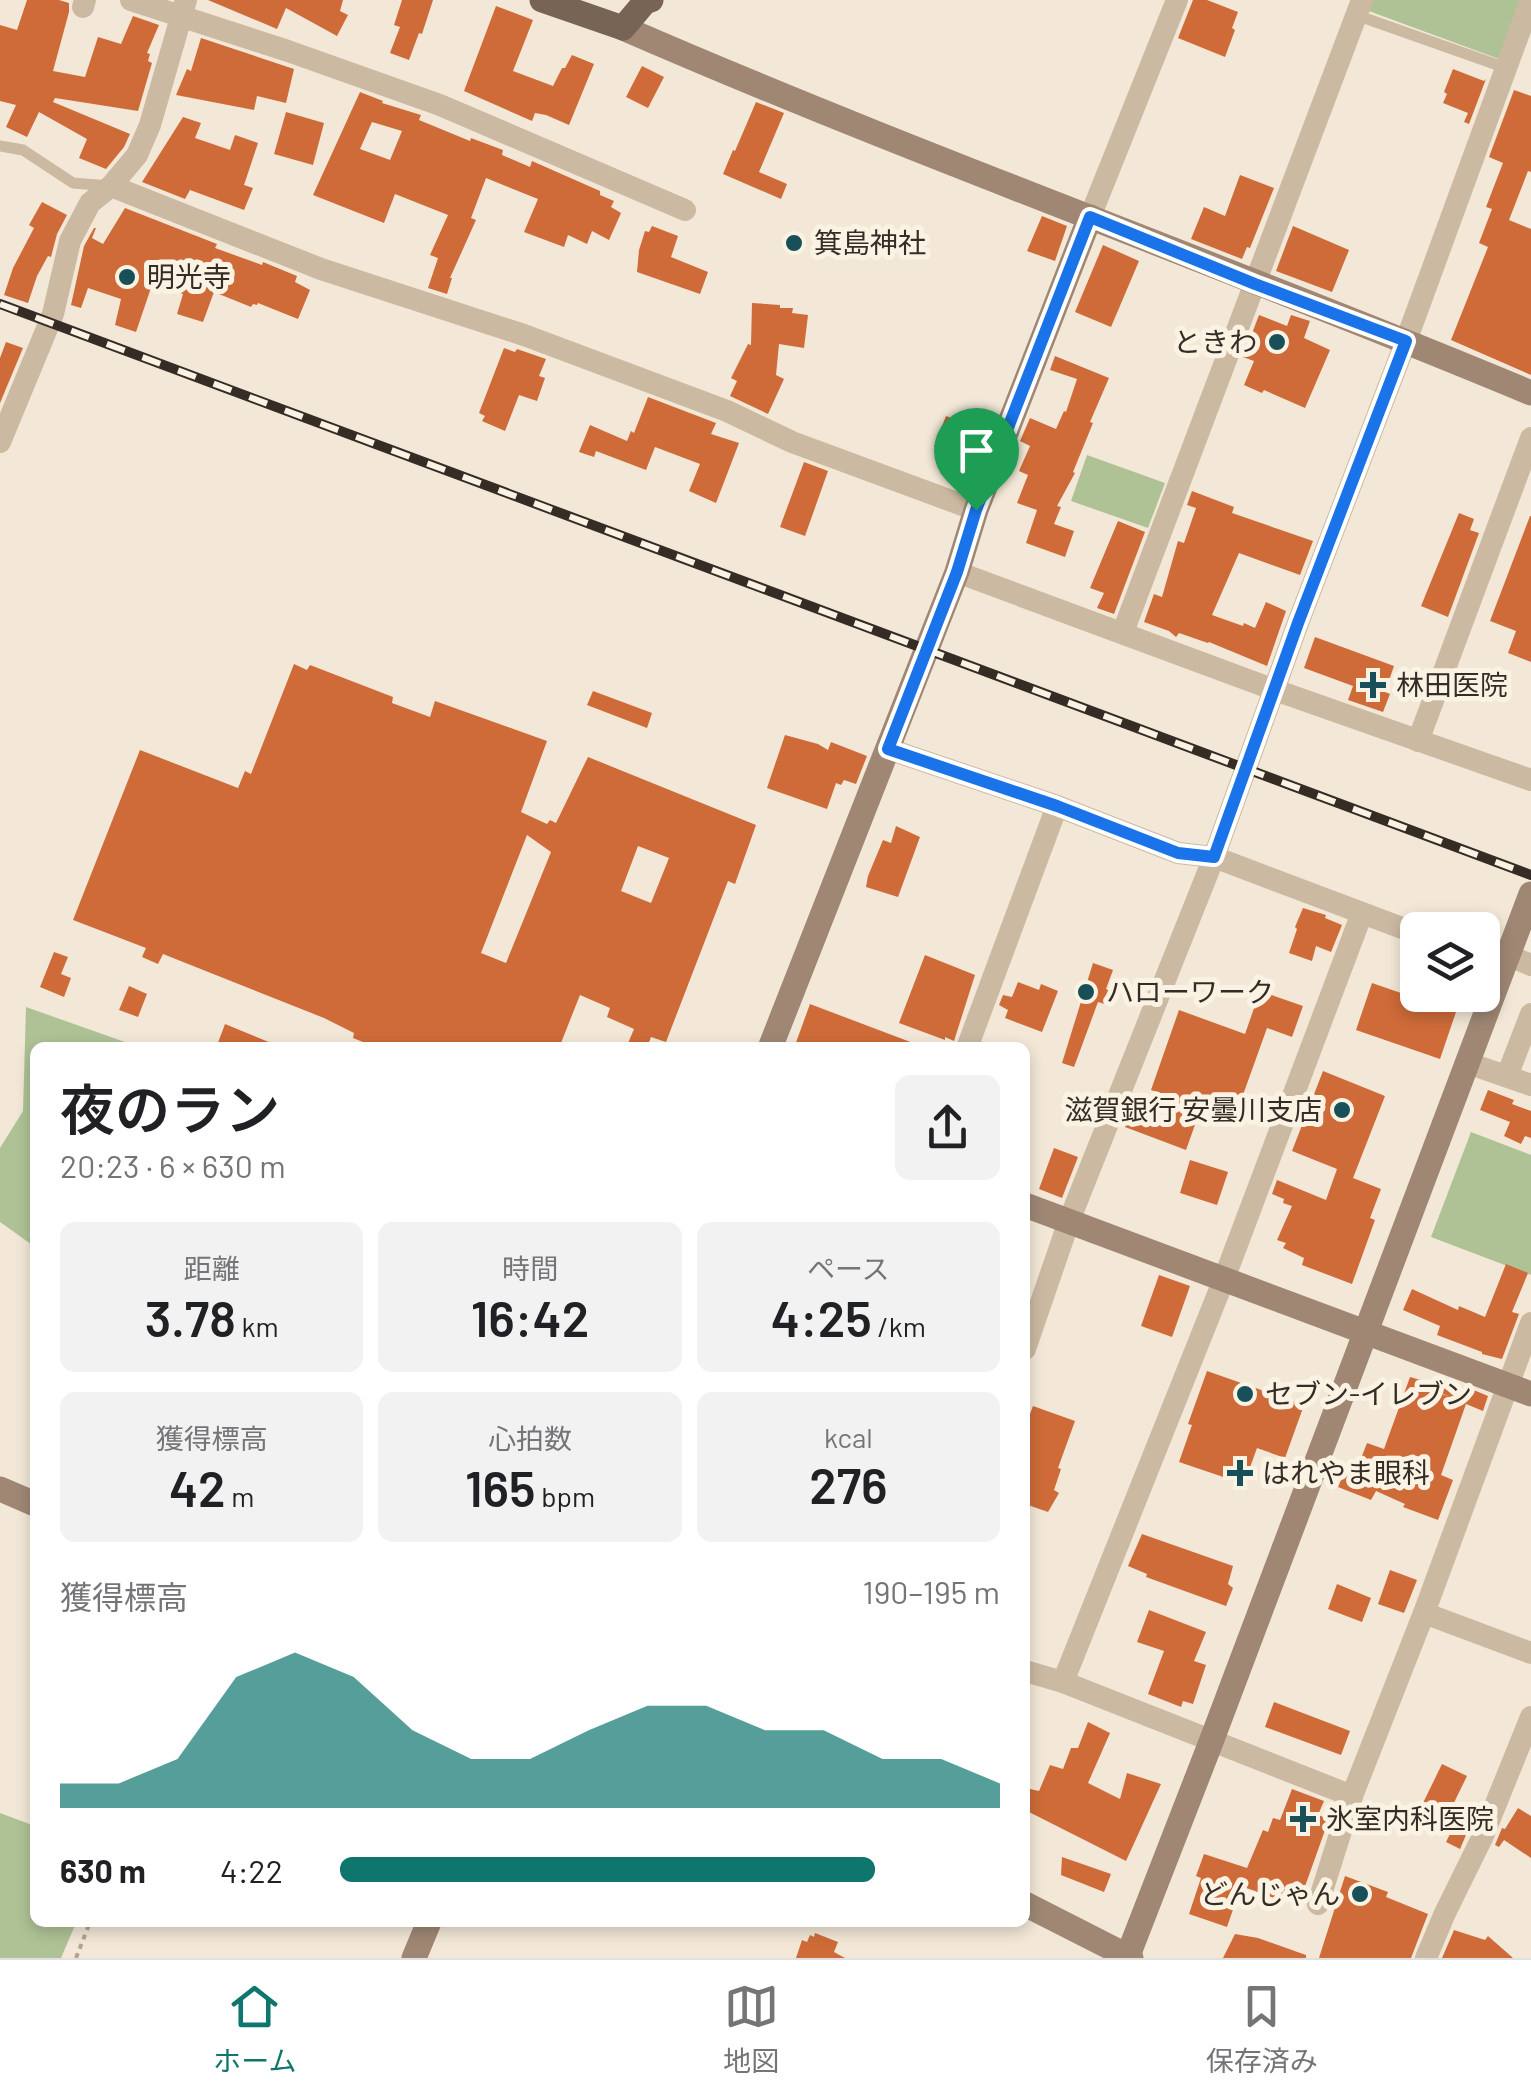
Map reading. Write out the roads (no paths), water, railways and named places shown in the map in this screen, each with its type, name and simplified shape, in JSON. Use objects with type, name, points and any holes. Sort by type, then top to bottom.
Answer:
[{"type":"main road","points":[[542,0],[622,28],[644,2],[651,0]]},
{"type":"street","points":[[131,0],[184,8],[288,51],[440,105],[686,210]]},
{"type":"street","points":[[772,1042],[957,572],[976,510],[1090,217],[1178,0]]},
{"type":"street","points":[[1030,1335],[1069,1221],[1214,857],[1530,0]]},
{"type":"street","points":[[1124,632],[1359,7]]},
{"type":"street","points":[[0,442],[53,314],[70,242],[90,203],[111,186],[137,154],[150,125],[184,8]]},
{"type":"street","points":[[622,28],[742,80],[1531,393]]},
{"type":"street","points":[[111,186],[321,269],[524,336],[728,411],[792,442],[976,510]]},
{"type":"street","points":[[1418,741],[1531,438]]},
{"type":"street","points":[[957,572],[1531,780]]},
{"type":"street","points":[[888,749],[1057,806],[1178,853],[1214,857],[1400,927]]},
{"type":"street","points":[[970,1042],[1057,806]]},
{"type":"street","points":[[1030,1907],[1128,1958],[1531,894]]},
{"type":"street","points":[[1063,1682],[1224,1280],[1362,913]]},
{"type":"street","points":[[1508,1076],[1531,1014]]},
{"type":"street","points":[[1468,1063],[1531,1085]]},
{"type":"street","points":[[1030,1207],[1519,1390]]},
{"type":"street","points":[[1318,1904],[1352,1796],[1424,1613],[1519,1390],[1531,1323]]},
{"type":"street","points":[[0,1489],[30,1502]]},
{"type":"street","points":[[1424,1613],[1531,1653]]},
{"type":"street","points":[[1030,1672],[1352,1796]]},
{"type":"street","points":[[1426,1958],[1530,1722]]},
{"type":"street","points":[[414,1958],[427,1927]]},
{"type":"lane","points":[[1359,7],[1506,68]]},
{"type":"lane","points":[[0,146],[24,150],[73,183],[111,186]]},
{"type":"railway","points":[[0,304],[1531,875]]},
{"type":"place","name":"箕島神社","points":[[794,243]]},
{"type":"place","name":"明光寺","points":[[127,277]]},
{"type":"place","name":"ときわ","points":[[1277,342]]},
{"type":"place","name":"林田医院","points":[[1373,685]]},
{"type":"place","name":"ハローワーク","points":[[1086,992]]},
{"type":"place","name":"滋賀銀行 安曇川支店","points":[[1342,1110]]},
{"type":"place","name":"セブン-イレブン","points":[[1245,1394]]},
{"type":"place","name":"はれやま眼科","points":[[1240,1473]]},
{"type":"place","name":"氷室内科医院","points":[[1303,1819]]},
{"type":"place","name":"どんじゃん","points":[[1360,1894]]}]
